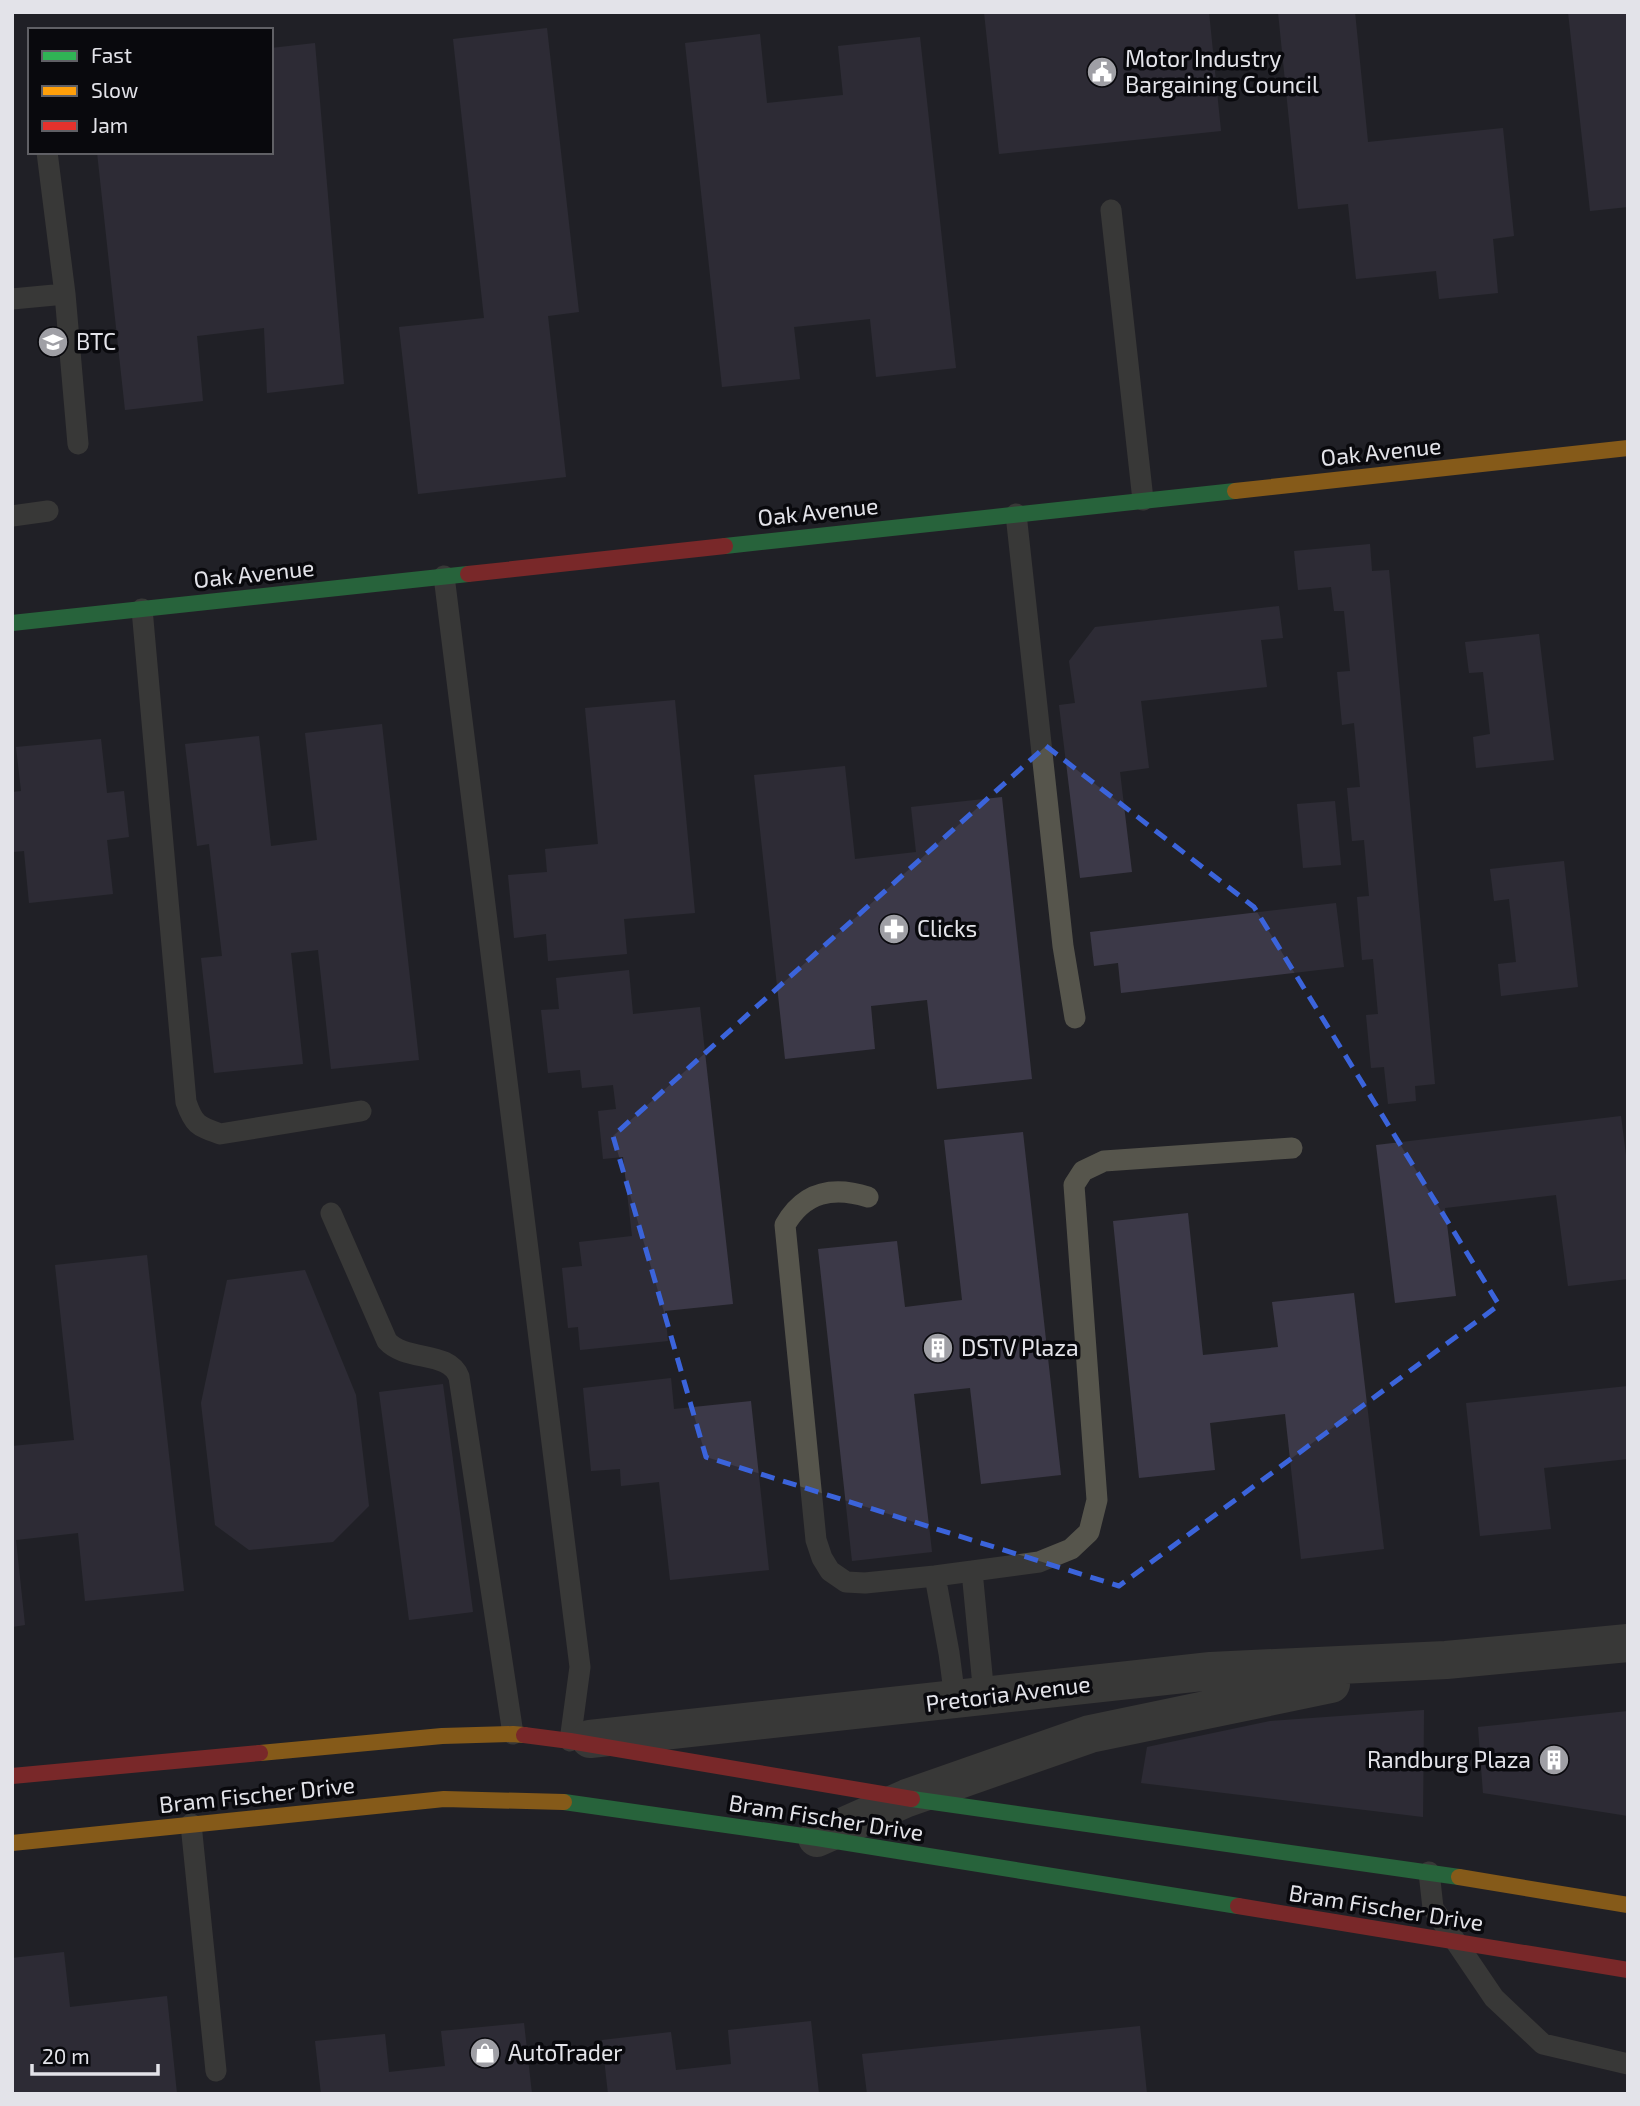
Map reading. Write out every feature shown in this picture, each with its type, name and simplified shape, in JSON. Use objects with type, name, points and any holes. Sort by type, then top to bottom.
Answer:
[{"type":"main road","name":"Oak Avenue","points":[[12,623],[1628,448]]},
{"type":"main road","name":"Bram Fischer Drive","points":[[12,1776],[442,1736],[513,1734],[570,1741],[907,1798],[1429,1871],[1628,1905]]},
{"type":"main road","name":"Bram Fischer Drive","points":[[12,1843],[444,1799],[562,1802],[817,1838],[1628,1970]]},
{"type":"street","name":"Pretoria Avenue","points":[[570,1741],[1211,1671],[1446,1660],[1628,1643]]},
{"type":"street","name":"Pretoria Avenue","points":[[817,1838],[907,1798],[1090,1734],[1446,1660]]},
{"type":"lane","points":[[47,154],[65,294],[78,444]]},
{"type":"lane","points":[[1111,209],[1143,500]]},
{"type":"lane","points":[[12,299],[65,294]]},
{"type":"lane","points":[[12,516],[48,511]]},
{"type":"lane","points":[[1016,514],[1062,933],[1075,1018]]},
{"type":"lane","points":[[444,576],[580,1667],[570,1741]]},
{"type":"lane","points":[[142,609],[186,1102],[192,1118],[199,1127],[220,1134],[361,1111]]},
{"type":"lane","points":[[868,1197],[850,1191],[809,1198],[793,1212],[785,1225],[816,1540],[822,1558],[830,1570],[846,1582],[865,1583],[1039,1562],[1071,1549],[1089,1532],[1097,1500],[1074,1185],[1083,1171],[1104,1161],[1292,1148]]},
{"type":"lane","points":[[331,1213],[387,1342],[400,1351],[449,1363],[456,1369],[459,1377],[513,1734]]},
{"type":"lane","points":[[969,1698],[972,1571]]},
{"type":"lane","points":[[936,1576],[950,1653],[969,1698]]},
{"type":"lane","points":[[191,1825],[216,2071]]},
{"type":"lane","points":[[1429,1871],[1433,1908],[1494,1998],[1543,2044],[1628,2064]]},
{"type":"highlighted area","points":[[1046,746],[1254,907],[1499,1305],[1119,1586],[706,1457],[613,1136]]},
{"type":"building","name":"Motor Industry Bargaining Council","points":[[984,12],[1209,12],[1221,131],[999,154]]},
{"type":"building","points":[[1278,12],[1355,12],[1368,142],[1503,128],[1514,236],[1493,239],[1498,293],[1439,299],[1436,271],[1356,279],[1348,204],[1298,209]]},
{"type":"building","points":[[1568,12],[1628,12],[1628,207],[1590,211]]},
{"type":"building","points":[[547,28],[579,312],[548,316],[566,477],[418,494],[399,327],[484,318],[453,39]]},
{"type":"building","points":[[760,34],[767,103],[843,95],[838,46],[920,37],[956,368],[876,377],[870,319],[794,327],[800,379],[722,387],[685,43]]},
{"type":"building","points":[[315,43],[344,384],[267,393],[264,328],[197,336],[203,401],[125,410],[97,154],[273,154],[273,48]]},
{"type":"building","points":[[1370,544],[1372,571],[1389,570],[1435,1084],[1415,1086],[1416,1101],[1388,1104],[1384,1067],[1371,1068],[1366,1015],[1378,1014],[1373,959],[1362,960],[1357,897],[1369,896],[1364,840],[1352,841],[1347,788],[1360,787],[1354,723],[1342,725],[1337,672],[1350,671],[1344,611],[1334,611],[1331,587],[1298,590],[1294,551]]},
{"type":"building","points":[[1279,606],[1283,638],[1261,640],[1267,687],[1141,701],[1149,768],[1120,772],[1132,872],[1080,878],[1059,705],[1075,703],[1069,661],[1095,627]]},
{"type":"building","points":[[1539,634],[1554,760],[1476,768],[1473,737],[1490,734],[1483,672],[1469,673],[1465,642]]},
{"type":"building","points":[[675,700],[695,913],[624,919],[627,954],[548,961],[546,934],[514,938],[508,875],[547,872],[545,849],[598,844],[585,708]]},
{"type":"building","points":[[382,724],[419,1060],[331,1069],[318,950],[291,953],[303,1064],[214,1073],[201,958],[222,956],[209,844],[197,846],[185,744],[259,736],[271,846],[317,840],[305,733]]},
{"type":"building","points":[[101,739],[107,793],[124,791],[129,837],[107,840],[113,894],[29,903],[24,851],[12,852],[12,792],[21,791],[16,747]]},
{"type":"building","name":"Clicks","points":[[845,766],[855,859],[916,852],[911,807],[1002,797],[1032,1079],[937,1089],[927,1000],[871,1006],[875,1049],[785,1059],[754,775]]},
{"type":"building","points":[[1335,801],[1341,865],[1303,868],[1297,804]]},
{"type":"building","points":[[1564,861],[1578,987],[1501,996],[1498,964],[1516,962],[1509,899],[1494,901],[1490,869]]},
{"type":"building","points":[[1336,903],[1344,967],[1121,993],[1118,963],[1094,966],[1090,932]]},
{"type":"building","points":[[629,970],[633,1014],[700,1007],[733,1304],[665,1311],[668,1341],[580,1350],[578,1327],[568,1328],[562,1268],[582,1266],[579,1242],[632,1236],[623,1157],[603,1159],[598,1111],[616,1109],[613,1085],[582,1088],[580,1070],[548,1073],[541,1010],[559,1009],[556,978]]},
{"type":"building","points":[[1621,1116],[1628,1171],[1628,1279],[1568,1286],[1556,1195],[1445,1208],[1456,1296],[1395,1303],[1376,1145]]},
{"type":"building","name":"DSTV Plaza","points":[[1023,1132],[1061,1475],[981,1484],[970,1388],[914,1394],[932,1552],[852,1561],[818,1249],[897,1241],[905,1307],[962,1300],[944,1140]]},
{"type":"building","points":[[1188,1213],[1203,1355],[1278,1347],[1272,1302],[1354,1293],[1384,1549],[1301,1559],[1285,1414],[1210,1423],[1215,1470],[1139,1478],[1113,1221]]},
{"type":"building","points":[[147,1255],[184,1591],[85,1601],[78,1533],[16,1540],[25,1625],[12,1627],[12,1446],[74,1440],[55,1265]]},
{"type":"building","points":[[305,1270],[356,1395],[369,1506],[333,1542],[249,1550],[215,1525],[201,1403],[227,1280]]},
{"type":"building","points":[[671,1378],[674,1409],[751,1401],[769,1570],[670,1580],[659,1482],[621,1486],[620,1469],[591,1471],[583,1388]]},
{"type":"building","points":[[443,1384],[473,1612],[409,1620],[379,1392]]},
{"type":"building","points":[[1628,1386],[1628,1459],[1544,1468],[1551,1529],[1480,1536],[1466,1403]]},
{"type":"building","points":[[1424,1710],[1423,1817],[1141,1783],[1147,1747],[1270,1721]]},
{"type":"building","name":"Randburg Plaza","points":[[1628,1711],[1628,1816],[1483,1793],[1478,1727]]},
{"type":"building","points":[[64,1952],[70,2007],[167,1996],[177,2094],[12,2094],[12,1958]]},
{"type":"building","points":[[811,2021],[819,2094],[608,2094],[602,2040],[671,2032],[676,2070],[731,2064],[728,2030]]},
{"type":"building","name":"AutoTrader","points":[[524,2023],[532,2094],[321,2094],[315,2041],[385,2034],[389,2072],[445,2066],[441,2031]]},
{"type":"building","points":[[1140,2026],[1147,2094],[867,2094],[862,2054]]},
{"type":"traffic: fast","points":[[725,546],[1235,491]]},
{"type":"traffic: fast","points":[[12,623],[468,574]]},
{"type":"traffic: fast","points":[[912,1799],[1459,1877]]},
{"type":"traffic: fast","points":[[564,1802],[817,1838],[1238,1906]]},
{"type":"traffic: slow","points":[[1235,491],[1628,448]]},
{"type":"traffic: slow","points":[[260,1753],[442,1736],[524,1735]]},
{"type":"traffic: slow","points":[[12,1843],[444,1799],[564,1802]]},
{"type":"traffic: slow","points":[[1459,1877],[1628,1905]]},
{"type":"traffic: jam","points":[[468,574],[725,546]]},
{"type":"traffic: jam","points":[[524,1735],[912,1799]]},
{"type":"traffic: jam","points":[[12,1776],[260,1753]]},
{"type":"traffic: jam","points":[[1238,1906],[1628,1970]]},
{"type":"place","name":"Motor Industry Bargaining Council","points":[[1102,72]]},
{"type":"place","name":"BTC","points":[[53,342]]},
{"type":"place","name":"Clicks","points":[[894,929]]},
{"type":"place","name":"DSTV Plaza","points":[[938,1348]]},
{"type":"place","name":"Randburg Plaza","points":[[1554,1760]]},
{"type":"place","name":"AutoTrader","points":[[485,2053]]}]
